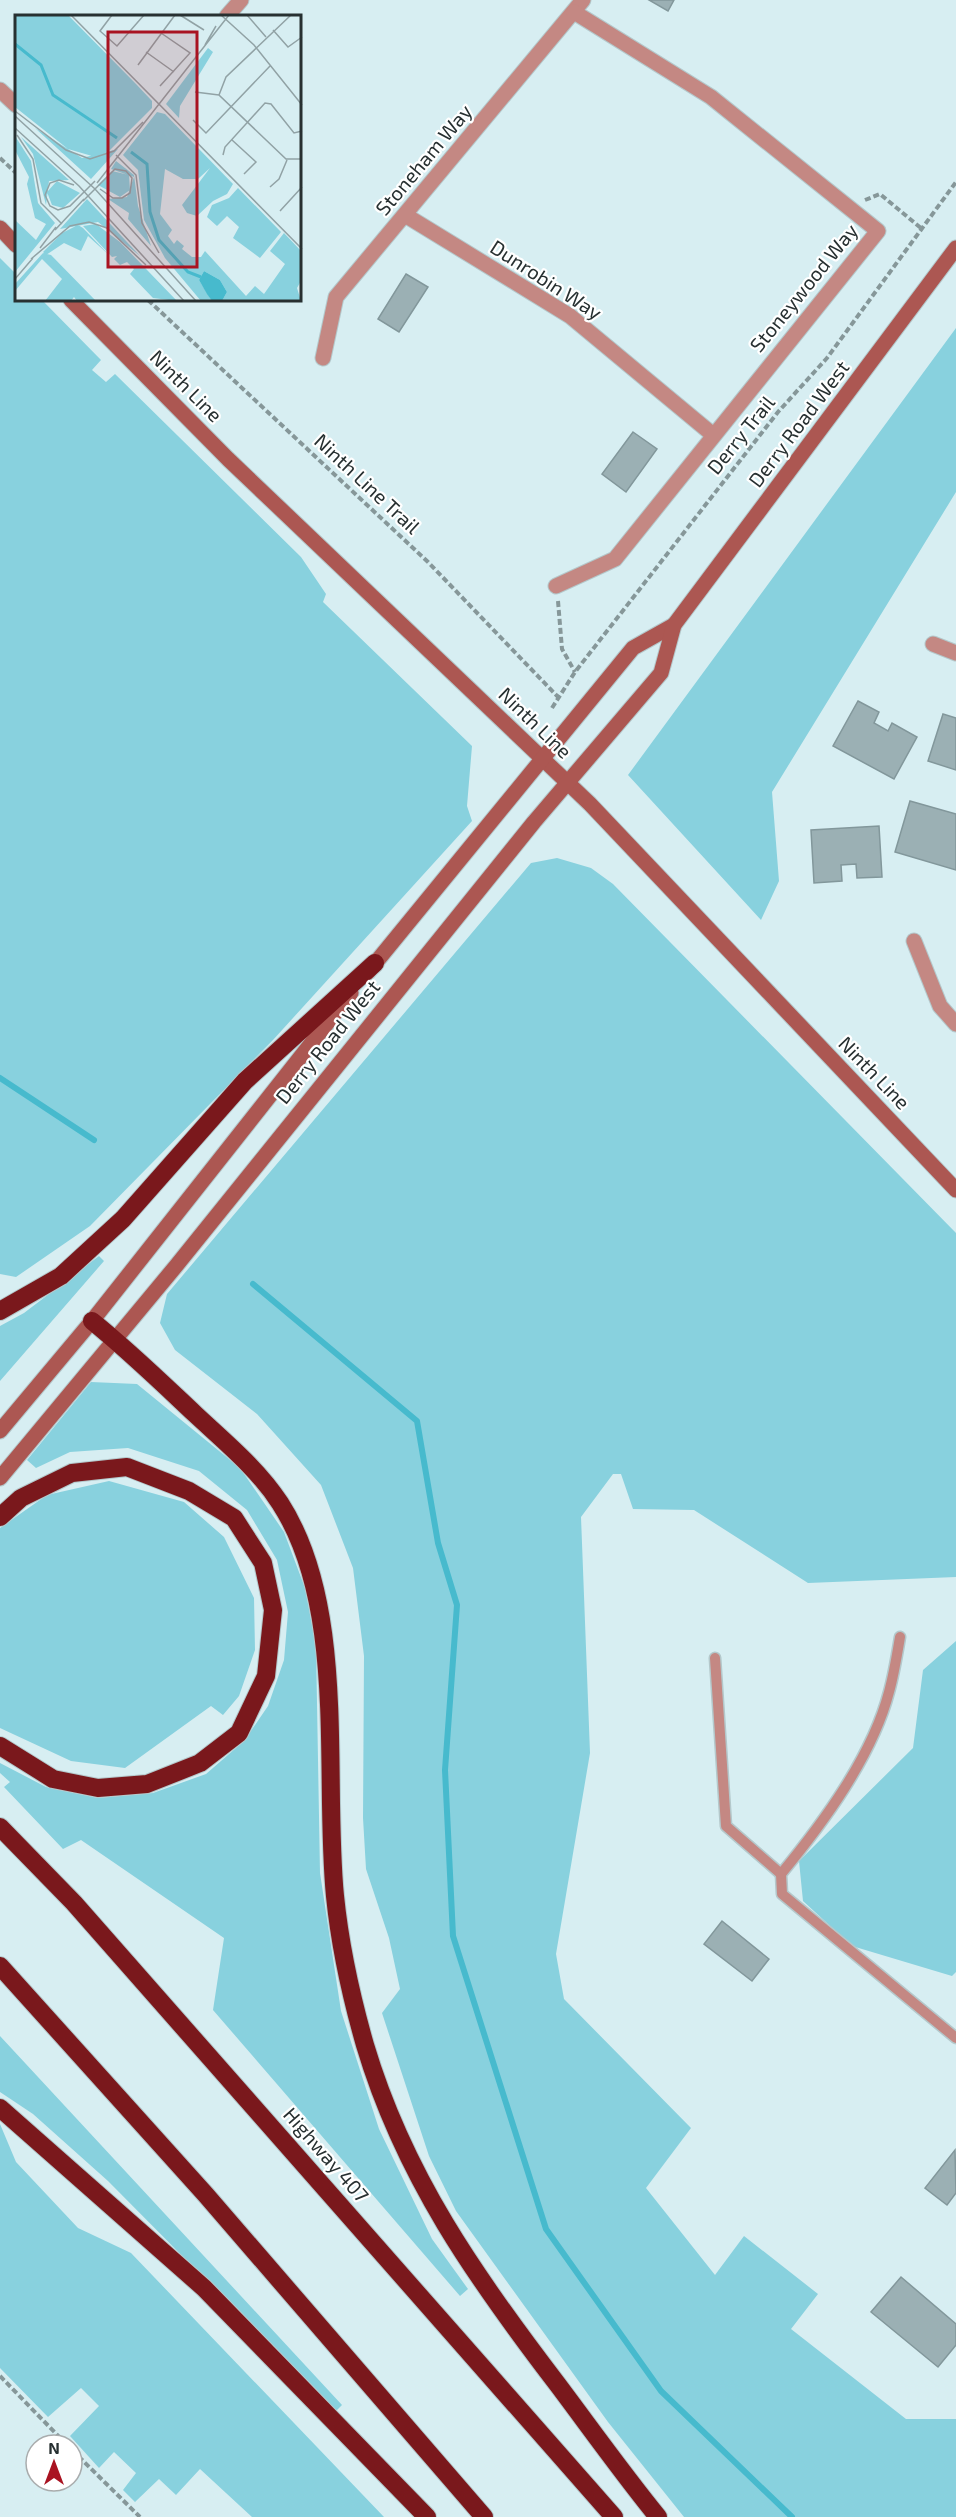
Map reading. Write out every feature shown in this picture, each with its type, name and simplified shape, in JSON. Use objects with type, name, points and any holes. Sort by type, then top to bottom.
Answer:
[{"type":"highway","points":[[0,1311],[61,1276],[108,1233],[245,1081],[375,963]]},
{"type":"highway","points":[[92,1321],[246,1462],[280,1503],[300,1539],[315,1580],[324,1642],[335,1894],[345,1963],[366,2046],[392,2118],[425,2193],[455,2243],[506,2318],[658,2517]]},
{"type":"highway","points":[[0,1517],[21,1498],[72,1473],[127,1467],[189,1491],[234,1518],[263,1563],[273,1610],[266,1676],[262,1685],[238,1733],[200,1763],[147,1784],[98,1788],[53,1779],[0,1746]]},
{"type":"highway","name":"Highway 407","points":[[0,1827],[74,1903],[614,2517]]},
{"type":"highway","points":[[0,1966],[206,2194],[484,2517]]},
{"type":"highway","points":[[0,2108],[204,2288],[427,2517]]},
{"type":"main road","points":[[0,228],[15,244]]},
{"type":"main road","name":"Derry Road West","points":[[0,1478],[115,1340],[567,782],[661,673],[674,625],[956,248]]},
{"type":"main road","name":"Ninth Line","points":[[73,302],[228,459],[567,782],[956,1190]]},
{"type":"main road","name":"Derry Road West","points":[[0,1431],[92,1321],[375,963],[633,648],[674,625]]},
{"type":"street","points":[[228,15],[241,0]]},
{"type":"street","name":"Stoneywood Way","points":[[556,586],[615,559],[712,434],[878,231],[711,97],[578,6]]},
{"type":"street","name":"Stoneham Way","points":[[323,358],[336,297],[578,6]]},
{"type":"street","points":[[0,90],[15,104]]},
{"type":"street","name":"Dunrobin Way","points":[[405,215],[570,316],[712,434]]},
{"type":"street","points":[[933,644],[956,652]]},
{"type":"street","points":[[914,941],[940,1006],[956,1024]]},
{"type":"lane","points":[[900,1637],[889,1694],[862,1759],[808,1842],[781,1874],[782,1894],[956,2038]]},
{"type":"lane","points":[[715,1658],[726,1826],[781,1874]]},
{"type":"path","points":[[0,158],[15,172]]},
{"type":"path","name":"Derry Trail","points":[[552,708],[575,672],[778,411],[827,358],[956,182]]},
{"type":"path","points":[[849,208],[880,194],[922,229]]},
{"type":"path","name":"Ninth Line Trail","points":[[150,302],[429,562],[559,698]]},
{"type":"path","points":[[556,586],[562,649],[575,672]]},
{"type":"path","points":[[0,2376],[55,2433]]},
{"type":"path","points":[[84,2462],[140,2517]]},
{"type":"shaded area","points":[[0,258],[15,273],[15,302],[44,302],[101,360],[92,370],[106,382],[115,374],[301,557],[326,594],[323,602],[472,746],[467,806],[472,821],[273,1040],[90,1226],[16,1277],[0,1274]]},
{"type":"shaded area","points":[[956,328],[956,492],[772,792],[779,881],[761,920],[628,775]]},
{"type":"shaded area","points":[[557,858],[591,868],[613,884],[956,1233],[956,1577],[808,1583],[694,1510],[633,1509],[621,1474],[613,1474],[581,1517],[590,1753],[556,1954],[564,1999],[691,2128],[646,2188],[715,2275],[744,2236],[818,2294],[791,2329],[906,2419],[956,2419],[956,2517],[684,2517],[608,2422],[456,2211],[429,2156],[382,2013],[400,1989],[389,1938],[366,1869],[363,1818],[364,1656],[353,1568],[321,1485],[257,1414],[175,1350],[160,1323],[167,1294],[531,863]]},
{"type":"shaded area","points":[[99,1256],[104,1261],[0,1381],[0,1326],[24,1313]]},
{"type":"shaded area","points":[[91,1382],[137,1384],[240,1468],[284,1532],[305,1588],[316,1646],[320,1873],[341,2011],[379,2129],[432,2239],[468,2289],[460,2296],[213,2010],[224,1938],[81,1840],[63,1849],[4,1787],[10,1782],[0,1773],[0,1763],[46,1787],[98,1798],[153,1793],[206,1774],[244,1741],[268,1706],[284,1660],[288,1612],[277,1560],[247,1510],[199,1471],[128,1448],[70,1452],[36,1468],[27,1460]]},
{"type":"shaded area","points":[[109,1481],[184,1502],[224,1537],[254,1598],[255,1650],[239,1696],[223,1715],[211,1706],[125,1768],[71,1761],[0,1728],[0,1528],[47,1495]]},
{"type":"shaded area","points":[[956,1641],[956,1972],[952,1976],[852,1946],[803,1901],[799,1861],[913,1748],[923,1670]]},
{"type":"shaded area","points":[[0,2036],[342,2405],[336,2411],[108,2181],[33,2114],[0,2092]]},
{"type":"shaded area","points":[[0,2124],[16,2162],[78,2228],[131,2253],[384,2517],[252,2517],[200,2469],[176,2495],[159,2479],[135,2502],[123,2490],[136,2473],[114,2452],[99,2468],[84,2451],[84,2433],[73,2433],[99,2406],[81,2388],[48,2417],[0,2368]]},
{"type":"building","points":[[649,0],[674,0],[668,11]]},
{"type":"building","points":[[406,274],[428,287],[399,332],[378,319]]},
{"type":"building","points":[[633,432],[657,449],[626,492],[602,474]]},
{"type":"building","points":[[858,701],[879,712],[874,723],[888,731],[892,723],[917,737],[894,779],[833,746]]},
{"type":"building","points":[[943,714],[956,718],[956,770],[928,761]]},
{"type":"building","points":[[910,801],[956,814],[956,870],[895,852]]},
{"type":"building","points":[[879,826],[882,877],[857,878],[856,864],[841,865],[842,881],[814,883],[811,830]]},
{"type":"building","points":[[722,1921],[769,1959],[752,1981],[704,1944]]},
{"type":"building","points":[[955,2150],[956,2193],[947,2205],[925,2188]]},
{"type":"building","points":[[901,2277],[956,2324],[956,2345],[938,2367],[871,2312]]},
{"type":"waterway","points":[[0,1078],[94,1140]]},
{"type":"waterway","points":[[253,1284],[417,1421],[438,1543],[457,1605],[445,1770],[453,1936],[546,2229],[661,2391],[792,2517]]}]
